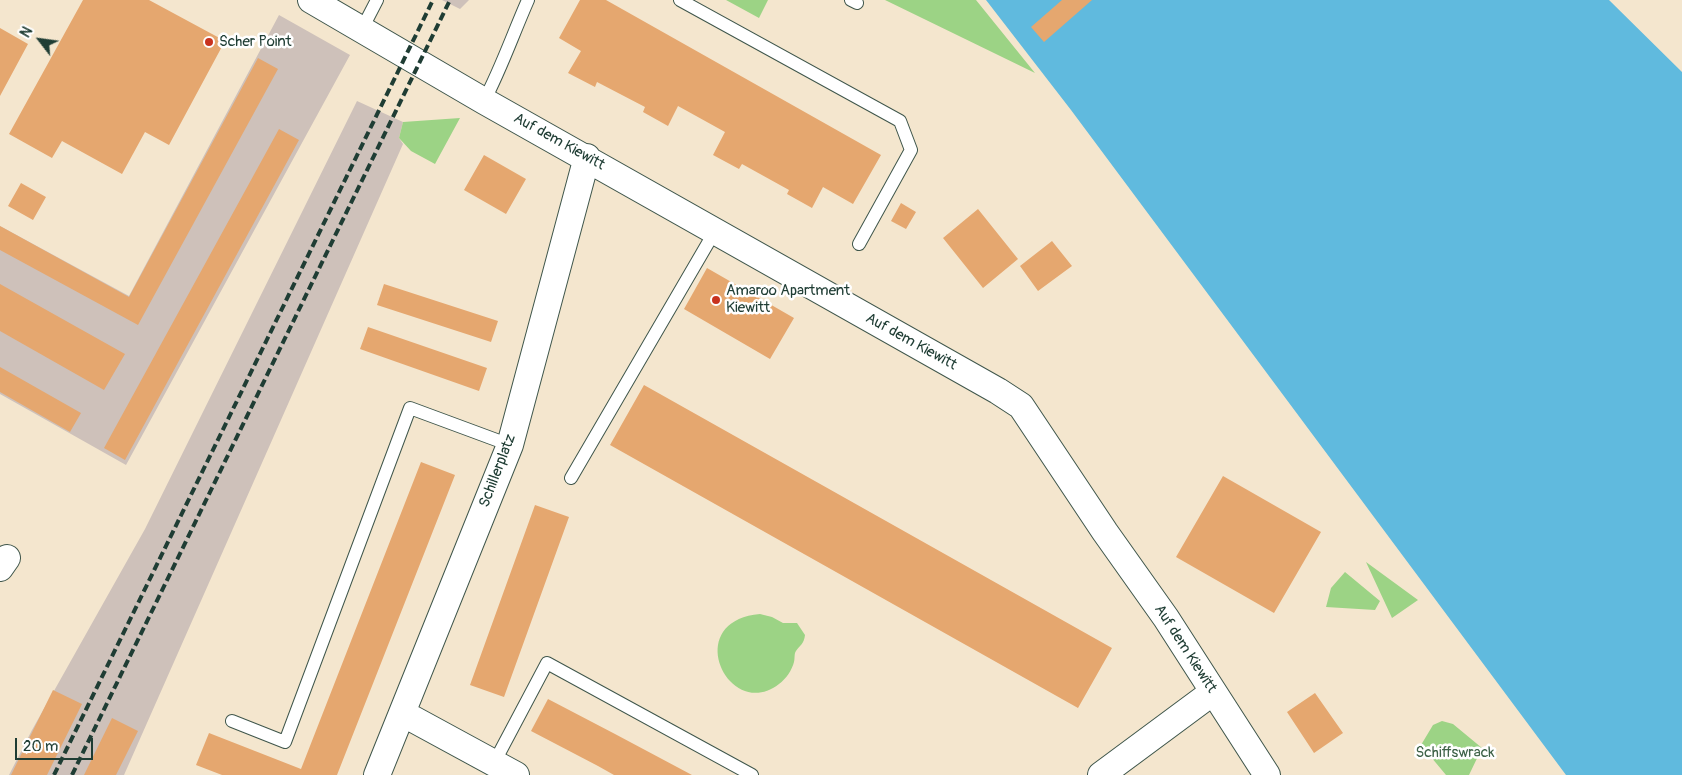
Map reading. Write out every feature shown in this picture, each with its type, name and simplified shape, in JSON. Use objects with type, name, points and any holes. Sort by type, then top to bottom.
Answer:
[{"type":"street","name":"Auf dem Kiewitt","points":[[311,0],[484,101],[587,157],[998,391],[1021,406],[1104,532],[1166,618],[1212,692],[1268,775]]},
{"type":"street","name":"Schillerplatz","points":[[377,775],[510,444],[587,157]]},
{"type":"street","points":[[1101,775],[1212,692]]},
{"type":"street","points":[[402,713],[505,769]]},
{"type":"lane","points":[[362,29],[377,0]]},
{"type":"lane","points":[[484,101],[499,73],[502,61],[528,0]]},
{"type":"lane","points":[[680,0],[900,121],[911,150],[859,244]]},
{"type":"lane","points":[[571,478],[715,231]]},
{"type":"lane","points":[[232,721],[285,742],[410,408],[510,444]]},
{"type":"lane","points":[[505,769],[547,663],[752,775]]},
{"type":"shaded area","points":[[442,0],[469,0],[460,9]]},
{"type":"shaded area","points":[[279,15],[350,55],[126,465],[0,394],[0,226],[129,296]]},
{"type":"shaded area","points":[[357,101],[403,122],[399,138],[403,144],[124,775],[9,775],[32,730],[145,529]]},
{"type":"green space","points":[[726,0],[768,0],[759,18]]},
{"type":"green space","points":[[885,0],[976,0],[1035,73]]},
{"type":"green space","points":[[460,118],[435,164],[411,151],[399,138],[403,122]]},
{"type":"green space","points":[[1366,562],[1418,600],[1392,618]]},
{"type":"green space","points":[[1345,572],[1380,601],[1375,610],[1326,607],[1331,588]]},
{"type":"green space","points":[[760,614],[772,617],[783,623],[797,623],[805,635],[803,642],[795,652],[793,665],[786,677],[779,684],[761,692],[744,690],[730,681],[721,666],[718,650],[722,633],[736,621]]},
{"type":"green space","name":"Schiffswrack","points":[[1442,721],[1453,724],[1482,748],[1469,775],[1446,775],[1421,745],[1433,725]]},
{"type":"water","points":[[986,0],[1609,0],[1682,72],[1682,775],[1566,775],[1071,110]]},
{"type":"building","points":[[83,0],[149,0],[225,41],[169,145],[145,132],[122,174],[62,141],[52,158],[9,134]]},
{"type":"building","points":[[580,0],[606,0],[881,155],[853,204],[823,187],[812,208],[787,194],[789,190],[742,164],[739,169],[713,155],[725,132],[678,106],[668,126],[643,112],[645,107],[597,82],[595,87],[568,73],[581,51],[559,38]]},
{"type":"building","points":[[1062,0],[1092,0],[1044,42],[1031,27]]},
{"type":"building","points":[[0,28],[28,44],[0,96]]},
{"type":"building","points":[[258,58],[278,69],[138,325],[0,250],[0,226],[129,297]]},
{"type":"building","points":[[279,129],[299,140],[125,460],[104,448]]},
{"type":"building","points":[[484,155],[526,179],[506,214],[464,190]]},
{"type":"building","points":[[21,183],[46,197],[33,220],[8,206]]},
{"type":"building","points":[[901,203],[916,212],[906,229],[891,221]]},
{"type":"building","points":[[978,209],[1018,259],[983,288],[943,238]]},
{"type":"building","points":[[1052,241],[1072,266],[1038,291],[1020,266]]},
{"type":"building","points":[[707,268],[794,318],[770,359],[684,309]]},
{"type":"building","points":[[0,284],[125,354],[104,390],[0,331]]},
{"type":"building","points":[[384,284],[498,321],[491,342],[377,305]]},
{"type":"building","points":[[368,327],[487,368],[479,391],[360,349]]},
{"type":"building","points":[[0,367],[81,413],[70,432],[0,392]]},
{"type":"building","points":[[644,385],[1112,648],[1078,708],[610,445]]},
{"type":"building","points":[[421,462],[455,475],[337,775],[222,775],[196,765],[209,733],[301,769]]},
{"type":"building","points":[[1223,476],[1321,532],[1274,613],[1176,557]]},
{"type":"building","points":[[535,505],[569,517],[504,697],[470,685]]},
{"type":"building","points":[[53,690],[82,704],[47,775],[11,775]]},
{"type":"building","points":[[1315,693],[1343,733],[1314,753],[1287,712]]},
{"type":"building","points":[[548,699],[692,775],[614,775],[531,731]]},
{"type":"building","points":[[112,718],[138,731],[116,775],[84,775]]},
{"type":"railway","points":[[54,775],[433,0]]},
{"type":"railway","points":[[72,775],[450,0]]},
{"type":"place","name":"Scher Point","points":[[209,42]]},
{"type":"place","name":"Amaroo Apartment Kiewitt","points":[[716,300]]}]
